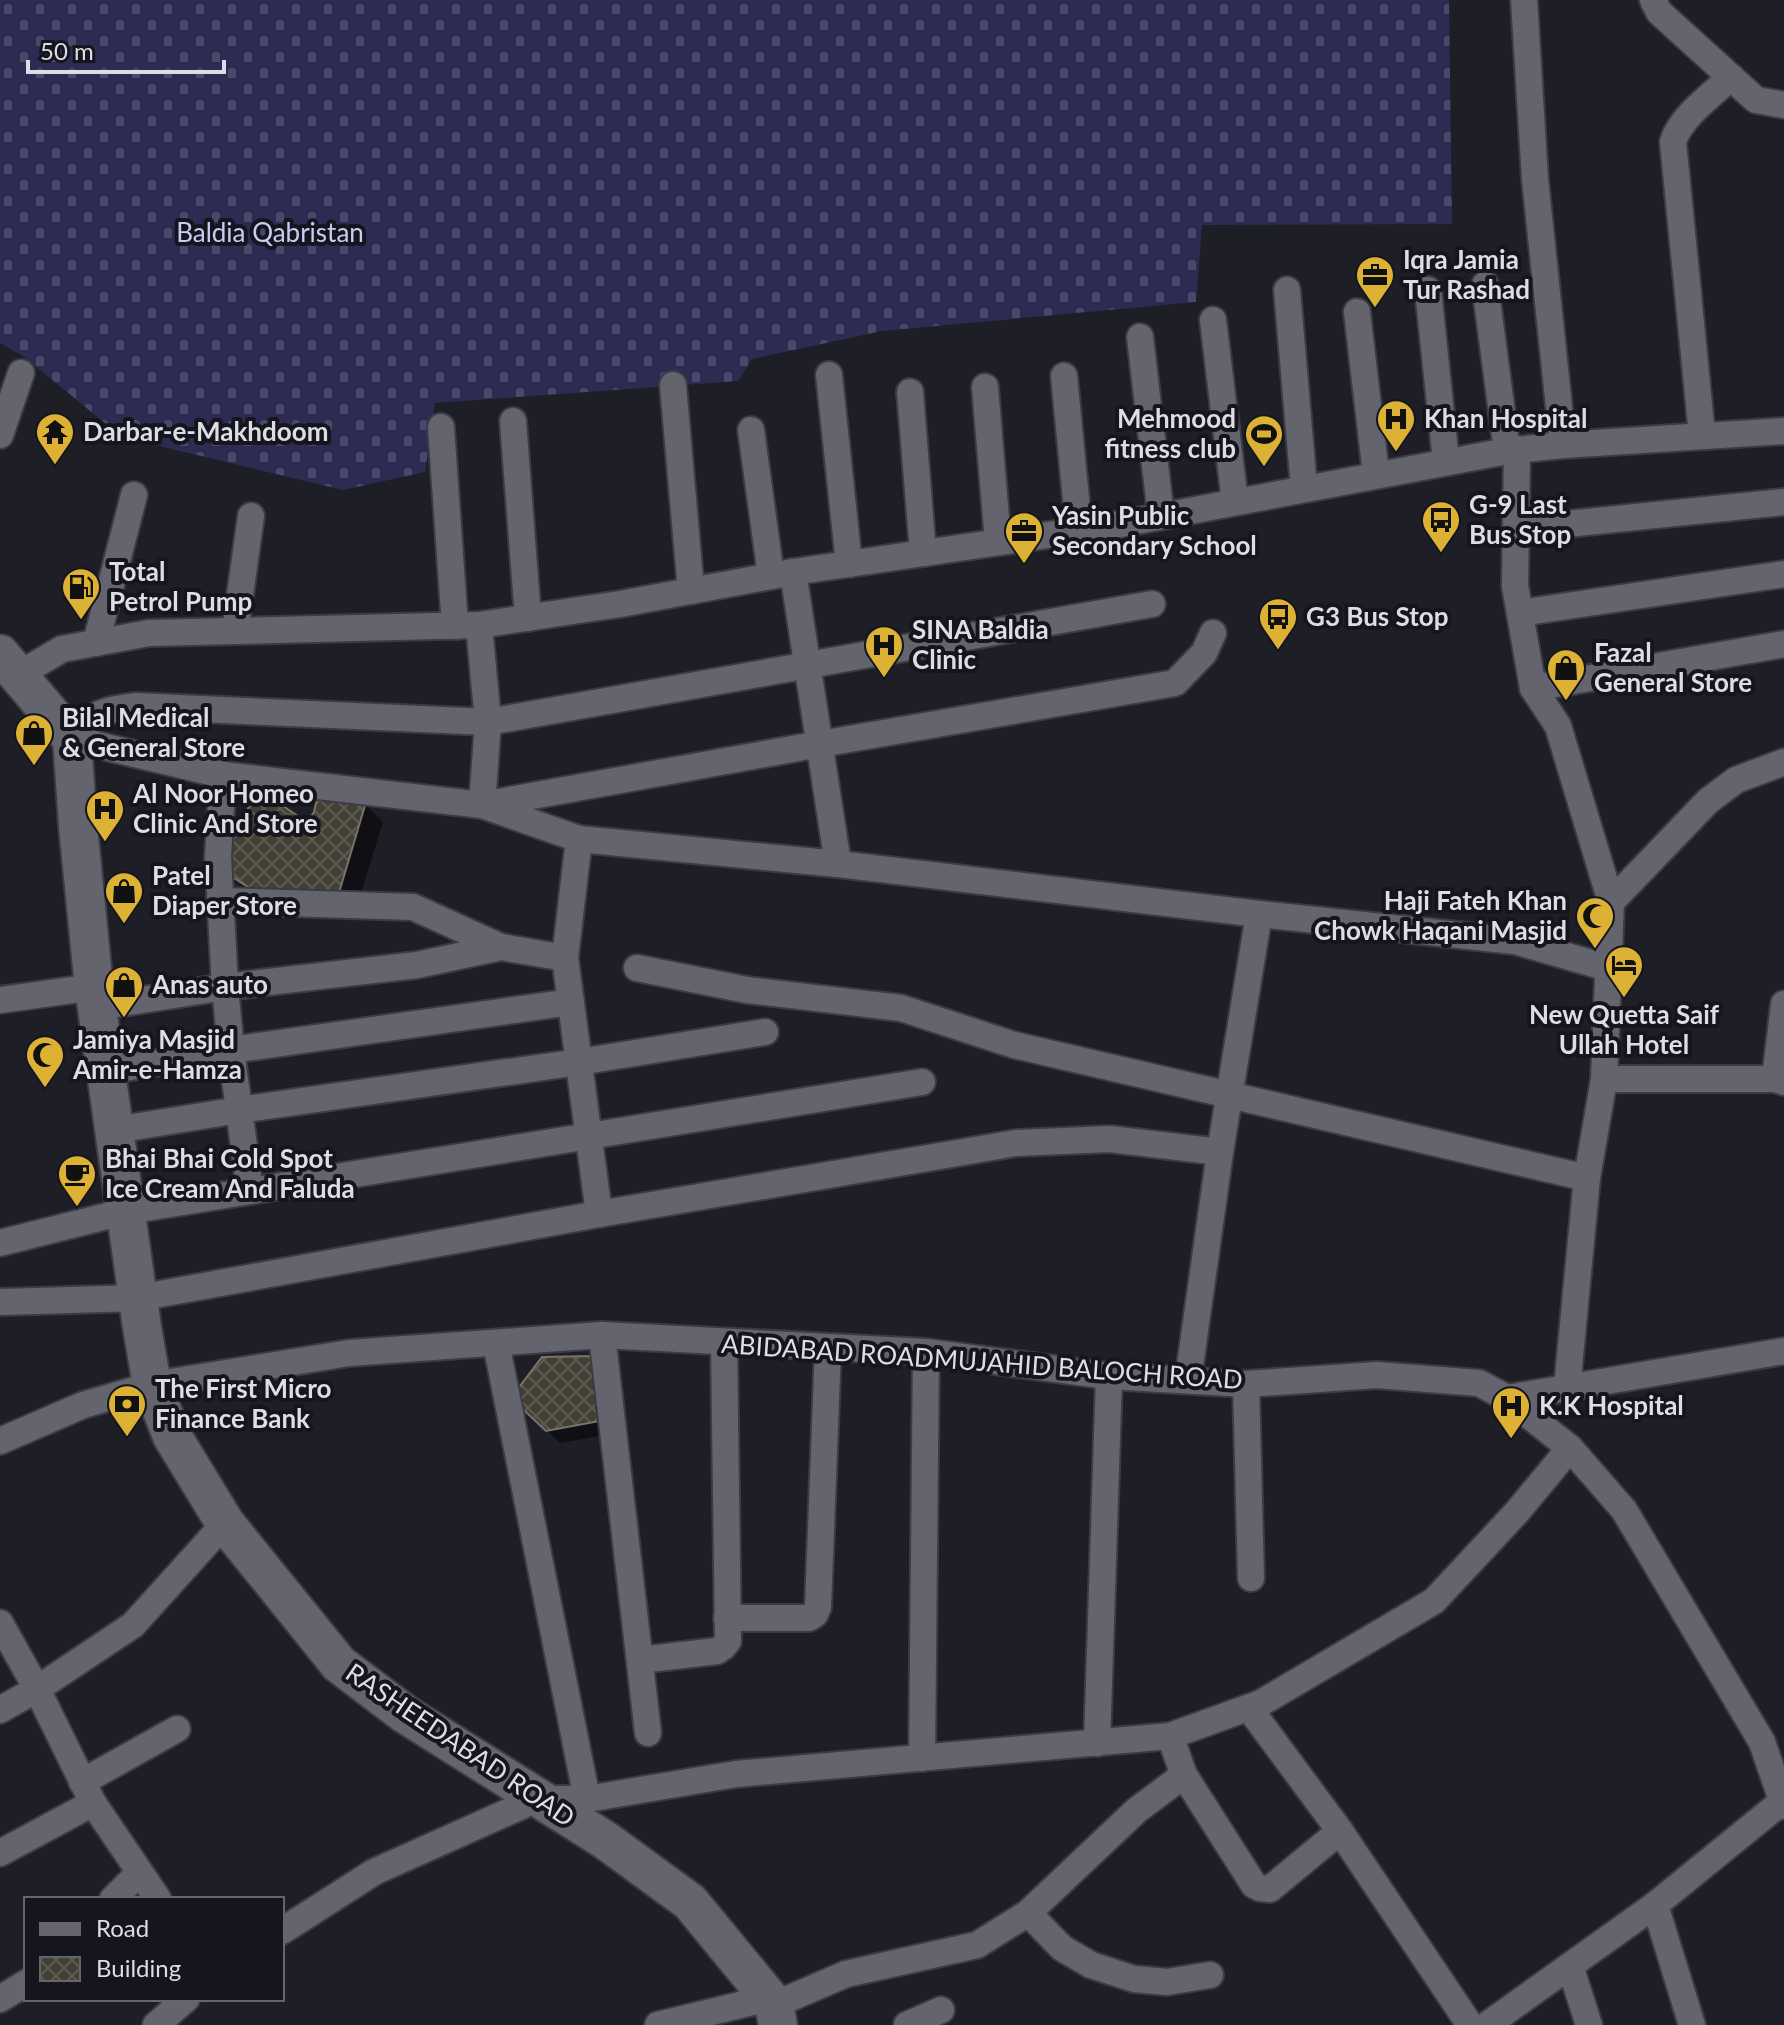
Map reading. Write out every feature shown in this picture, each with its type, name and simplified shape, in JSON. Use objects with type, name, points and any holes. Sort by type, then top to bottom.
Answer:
[{"type":"main road","points":[[6,669],[72,739]]},
{"type":"main road","name":"RASHEEDABAD ROAD","points":[[72,739],[96,997],[138,1298],[152,1385],[172,1436],[225,1523],[339,1664],[405,1714],[605,1840],[690,1902],[773,2009]]},
{"type":"street","points":[[1524,0],[1535,179],[1563,445]]},
{"type":"street","points":[[1653,0],[1659,12],[1756,100],[1784,105]]},
{"type":"street","points":[[1702,435],[1673,142],[1685,121],[1731,77]]},
{"type":"street","points":[[1485,285],[1512,450],[1516,522],[1515,586],[1533,688],[1558,726],[1611,902],[1604,1079],[1587,1178],[1567,1388]]},
{"type":"street","points":[[1287,290],[1304,488]]},
{"type":"street","points":[[1428,290],[1446,461]]},
{"type":"street","points":[[1357,312],[1376,474]]},
{"type":"street","points":[[1213,320],[1235,502]]},
{"type":"street","points":[[1140,337],[1161,516]]},
{"type":"street","points":[[0,435],[21,373]]},
{"type":"street","points":[[829,375],[849,564]]},
{"type":"street","points":[[1064,376],[1079,530]]},
{"type":"street","points":[[673,385],[691,591]]},
{"type":"street","points":[[985,387],[998,542]]},
{"type":"street","points":[[910,392],[923,553]]},
{"type":"street","points":[[513,421],[528,618]]},
{"type":"street","points":[[441,427],[467,625],[488,722],[482,805]]},
{"type":"street","points":[[751,430],[782,574],[807,665],[838,864]]},
{"type":"street","points":[[6,669],[62,649],[149,633],[467,625],[528,618],[782,574],[1161,516],[1512,450],[1784,431]]},
{"type":"street","points":[[96,643],[134,495]]},
{"type":"street","points":[[1516,522],[1547,526],[1784,502]]},
{"type":"street","points":[[235,631],[251,516]]},
{"type":"street","points":[[1520,613],[1784,574]]},
{"type":"street","points":[[1152,604],[488,722],[135,706],[109,709],[89,719],[72,739],[223,775],[482,805],[579,839],[838,864],[1515,941],[1608,968]]},
{"type":"street","points":[[482,805],[1175,683],[1204,653],[1213,633]]},
{"type":"street","points":[[1533,688],[1784,644]]},
{"type":"street","points":[[1611,902],[1708,801],[1736,780],[1784,762]]},
{"type":"street","points":[[223,775],[218,857],[225,987],[250,1191]]},
{"type":"street","points":[[579,839],[565,958],[599,1214]]},
{"type":"street","points":[[220,901],[413,907],[501,947],[565,958]]},
{"type":"street","points":[[1188,1380],[1220,1152],[1259,914]]},
{"type":"street","points":[[0,1000],[96,997],[225,987],[417,965],[501,947]]},
{"type":"street","points":[[637,968],[747,990],[901,1008],[1014,1045],[1587,1178]]},
{"type":"street","points":[[107,1071],[231,1050],[571,1002]]},
{"type":"street","points":[[1604,1079],[1780,1081],[1784,1004]]},
{"type":"street","points":[[115,1130],[765,1032]]},
{"type":"street","points":[[0,1243],[127,1211],[922,1082]]},
{"type":"street","points":[[0,1302],[138,1298],[599,1214],[1016,1143],[1110,1139],[1220,1152]]},
{"type":"street","points":[[602,1335],[648,1733]]},
{"type":"street","name":"ABIDABAD ROADMUJAHID BALOCH ROAD","points":[[0,1441],[83,1405],[152,1385],[349,1353],[602,1335],[926,1352],[1109,1376],[1246,1384],[1377,1375],[1479,1383],[1507,1398],[1570,1448],[1624,1510],[1762,1742],[1783,1803]]},
{"type":"street","points":[[640,1660],[717,1651],[728,1641],[724,1342]]},
{"type":"street","points":[[496,1343],[587,1799]]},
{"type":"street","points":[[727,1618],[809,1618],[818,1607],[828,1348]]},
{"type":"street","points":[[1507,1398],[1784,1351]]},
{"type":"street","points":[[922,1758],[926,1352]]},
{"type":"street","points":[[1097,1743],[1109,1376]]},
{"type":"street","points":[[1246,1384],[1251,1578]]},
{"type":"street","points":[[284,1930],[374,1872],[537,1799],[587,1799],[736,1774],[1170,1736],[1249,1708],[1434,1601],[1517,1512],[1570,1448]]},
{"type":"street","points":[[0,1710],[133,1625],[225,1523]]},
{"type":"street","points":[[1,1630],[37,1689],[87,1792],[157,1897]]},
{"type":"street","points":[[1249,1708],[1340,1831],[1470,2025]]},
{"type":"street","points":[[0,1853],[177,1729]]},
{"type":"street","points":[[1170,1736],[1184,1775],[1254,1885],[1270,1889],[1340,1831]]},
{"type":"street","points":[[658,2025],[773,2009],[846,1974],[977,1945],[1028,1913],[1137,1810],[1184,1775]]},
{"type":"street","points":[[1487,2025],[1655,1905],[1783,1803]]},
{"type":"street","points":[[115,1897],[139,1873]]},
{"type":"street","points":[[1655,1905],[1692,2025]]},
{"type":"street","points":[[1028,1913],[1062,1948],[1091,1965],[1134,1979],[1167,1982],[1210,1975]]},
{"type":"street","points":[[1570,1966],[1589,2025]]},
{"type":"street","points":[[0,1999],[24,1984]]},
{"type":"street","points":[[156,2025],[184,2001]]},
{"type":"street","points":[[907,2025],[941,2010]]},
{"type":"green space","name":"Baldia Qabristan","points":[[0,0],[1449,0],[1452,224],[1202,225],[1196,302],[882,331],[752,359],[738,381],[435,403],[425,472],[343,490],[122,437],[23,356],[0,343]]},
{"type":"building","points":[[318,794],[366,802],[338,896],[260,895],[228,874],[225,843],[251,804],[274,800],[307,822],[314,812]]},
{"type":"building","points":[[591,1356],[600,1421],[546,1431],[511,1398],[542,1357]]},
{"type":"place","name":"Iqra Jamia Tur Rashad","points":[[1375,309]]},
{"type":"place","name":"Khan Hospital","points":[[1396,453]]},
{"type":"place","name":"Darbar-e-Makhdoom","points":[[55,466]]},
{"type":"place","name":"Mehmood fitness club","points":[[1264,468]]},
{"type":"place","name":"G-9 Last Bus Stop","points":[[1441,554]]},
{"type":"place","name":"Yasin Public Secondary School","points":[[1024,565]]},
{"type":"place","name":"Total Petrol Pump","points":[[81,621]]},
{"type":"place","name":"G3 Bus Stop","points":[[1278,651]]},
{"type":"place","name":"SINA Baldia Clinic","points":[[884,679]]},
{"type":"place","name":"Fazal General Store","points":[[1566,702]]},
{"type":"place","name":"Bilal Medical & General Store","points":[[34,767]]},
{"type":"place","name":"Al Noor Homeo Clinic And Store","points":[[105,843]]},
{"type":"place","name":"Patel Diaper Store","points":[[124,925]]},
{"type":"place","name":"Haji Fateh Khan Chowk Haqani Masjid","points":[[1595,950]]},
{"type":"place","name":"New Quetta Saif Ullah Hotel","points":[[1624,999]]},
{"type":"place","name":"Anas auto","points":[[124,1019]]},
{"type":"place","name":"Jamiya Masjid Amir-e-Hamza","points":[[45,1089]]},
{"type":"place","name":"Bhai Bhai Cold Spot Ice Cream And Faluda","points":[[77,1208]]},
{"type":"place","name":"The First Micro Finance Bank","points":[[127,1438]]},
{"type":"place","name":"K.K Hospital","points":[[1511,1440]]}]
